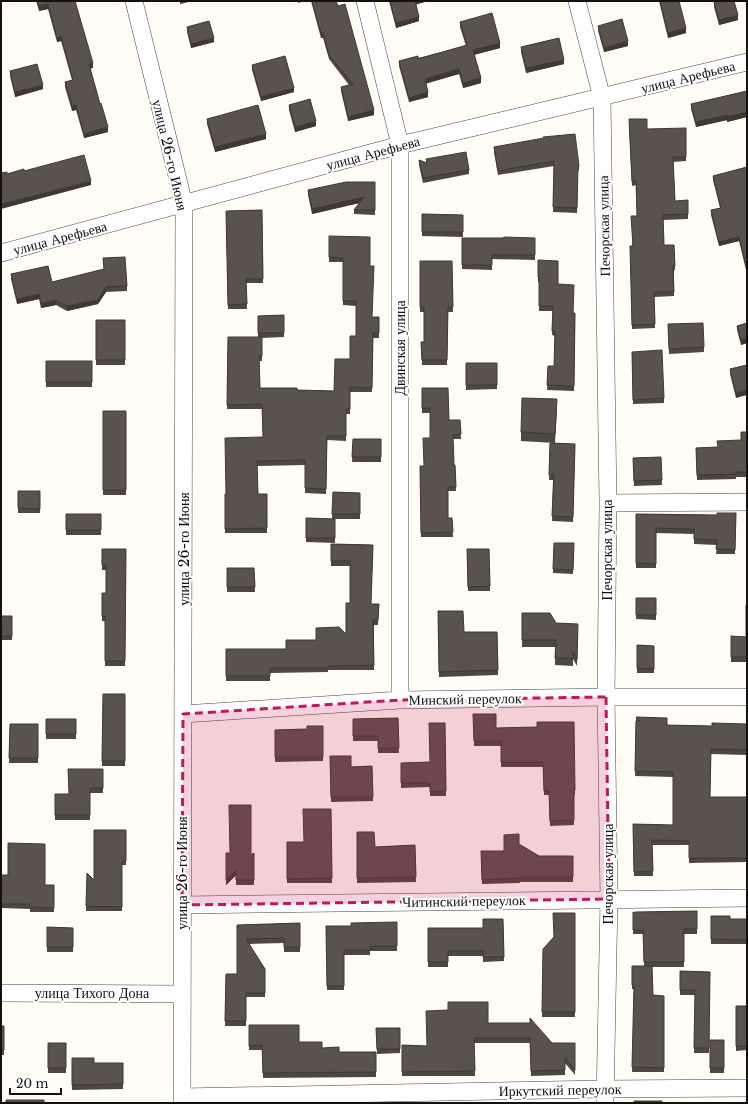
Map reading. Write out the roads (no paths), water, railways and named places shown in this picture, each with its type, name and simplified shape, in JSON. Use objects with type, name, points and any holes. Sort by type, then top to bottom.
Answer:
[{"type":"street","name":"улица 26-го Июня","points":[[134,1],[184,204],[182,1100]]},
{"type":"street","name":"Двинская улица","points":[[366,1],[400,145],[400,700]]},
{"type":"street","name":"Печорская улица","points":[[577,1],[602,98],[608,503],[606,697],[609,899],[604,1096]]},
{"type":"street","name":"улица Арефьева","points":[[1,253],[400,145],[602,98],[747,62]]},
{"type":"street","points":[[608,503],[747,502]]},
{"type":"street","name":"Минский переулок","points":[[183,714],[400,700],[606,697],[747,697]]},
{"type":"street","name":"Читинский переулок","points":[[182,905],[747,898]]},
{"type":"street","name":"улица Тихого Дона","points":[[1,993],[182,994]]},
{"type":"street","name":"Иркутский переулок","points":[[182,1100],[604,1096],[747,1088]]}]
